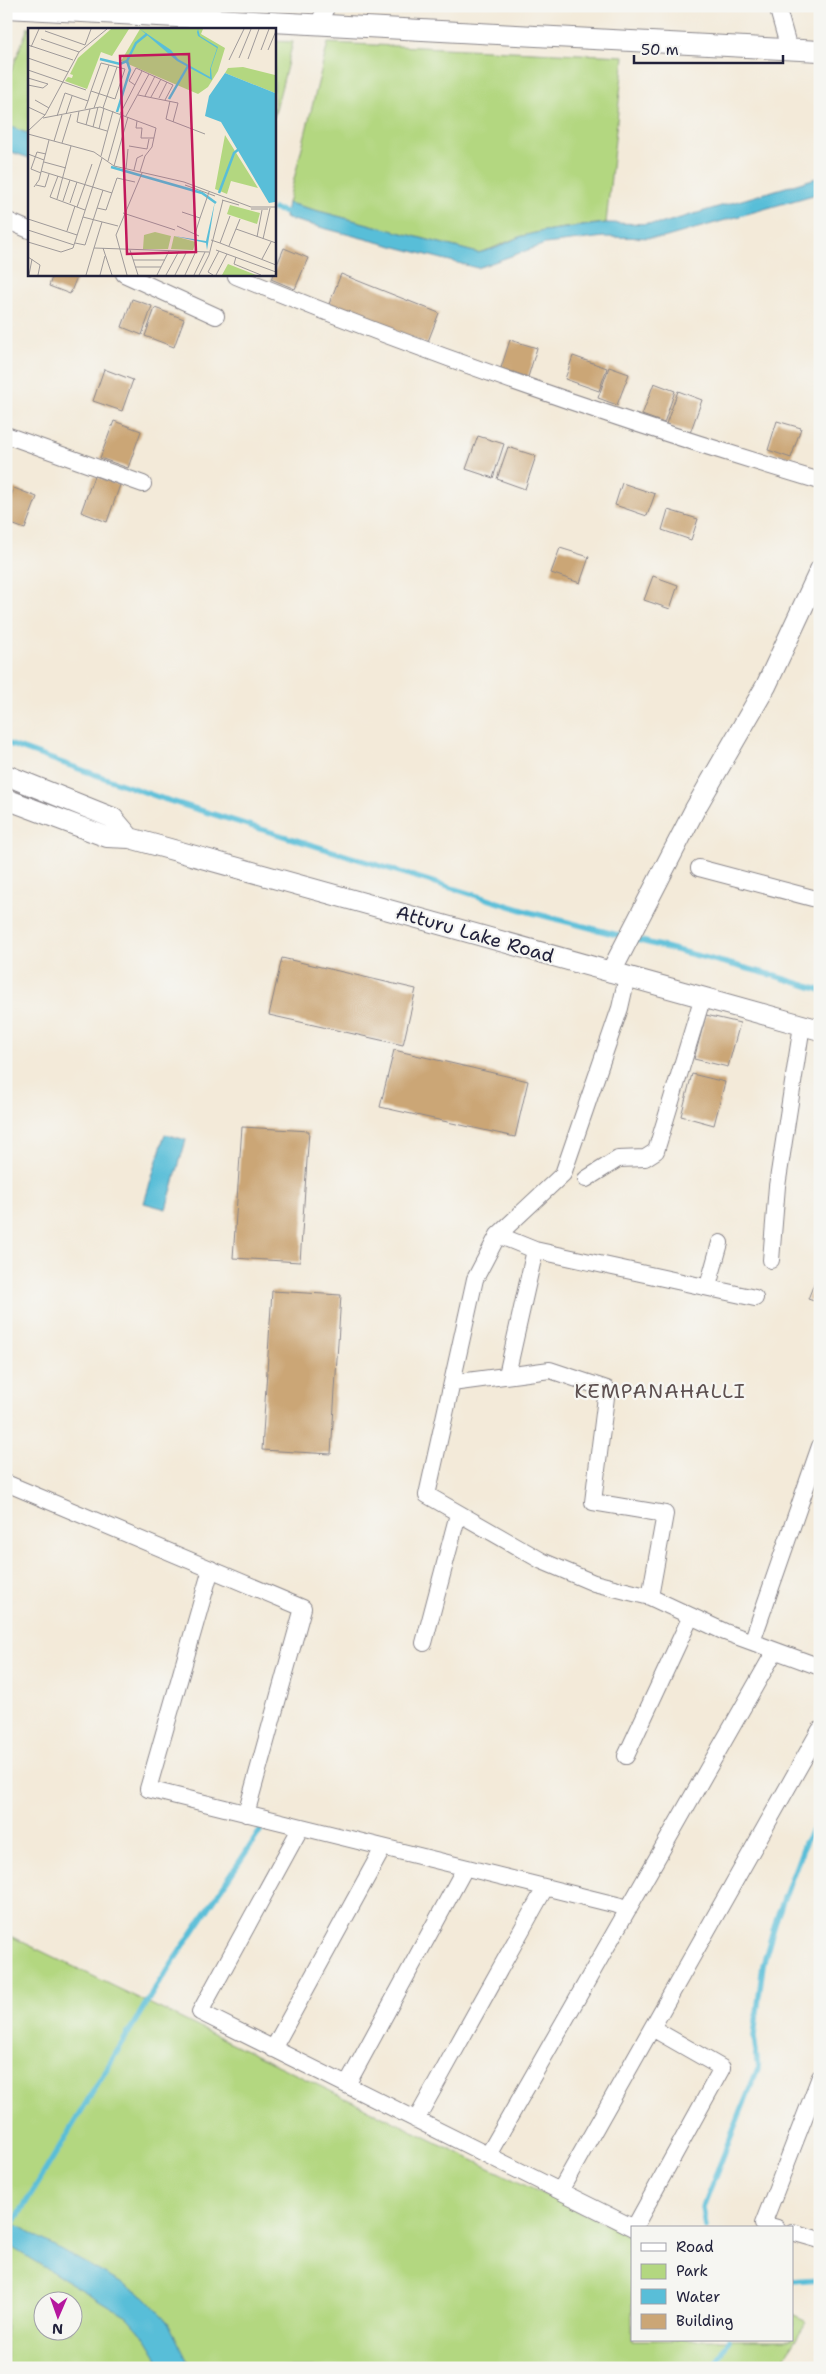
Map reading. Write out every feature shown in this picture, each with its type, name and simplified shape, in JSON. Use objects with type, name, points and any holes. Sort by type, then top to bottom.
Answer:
[{"type":"street","points":[[318,24],[328,6]]},
{"type":"street","points":[[777,6],[789,49]]},
{"type":"street","points":[[6,8],[207,12],[318,24],[820,50]]},
{"type":"street","points":[[6,220],[28,230]]},
{"type":"street","points":[[126,275],[216,316]]},
{"type":"street","points":[[236,276],[339,318],[456,362],[710,448],[820,481]]},
{"type":"street","points":[[6,435],[143,484]]},
{"type":"street","points":[[820,570],[766,686],[695,809],[619,975],[620,1008],[563,1174],[498,1235],[475,1279],[427,1495],[542,1561],[594,1583],[650,1597],[752,1642],[820,1667]]},
{"type":"street","points":[[6,775],[113,818],[130,838]]},
{"type":"street","name":"Atturu Lake Road","points":[[6,799],[107,837],[130,838],[811,1028]]},
{"type":"street","points":[[699,868],[820,900]]},
{"type":"street","points":[[586,1179],[618,1159],[645,1158],[656,1151],[700,1006]]},
{"type":"street","points":[[771,1260],[777,1186],[811,1028]]},
{"type":"street","points":[[498,1235],[535,1250],[708,1286],[755,1298]]},
{"type":"street","points":[[708,1286],[720,1242]]},
{"type":"street","points":[[507,1376],[535,1250]]},
{"type":"street","points":[[452,1383],[550,1370],[607,1390],[593,1502],[664,1514],[650,1597]]},
{"type":"street","points":[[752,1642],[820,1446]]},
{"type":"street","points":[[6,1483],[303,1608],[246,1814]]},
{"type":"street","points":[[424,1643],[458,1514]]},
{"type":"street","points":[[211,1569],[148,1789],[629,1908]]},
{"type":"street","points":[[626,1756],[691,1616]]},
{"type":"street","points":[[488,2155],[775,1651]]},
{"type":"street","points":[[560,2191],[820,1730]]},
{"type":"street","points":[[301,1827],[200,2012],[631,2226]]},
{"type":"street","points":[[273,2049],[383,1848]]},
{"type":"street","points":[[347,2085],[465,1868]]},
{"type":"street","points":[[416,2120],[545,1888]]},
{"type":"street","points":[[635,2226],[722,2068],[652,2028]]},
{"type":"street","points":[[770,2226],[763,2224],[820,2077]]},
{"type":"street","points":[[794,2233],[820,2240]]},
{"type":"green space","points":[[28,27],[44,28],[28,28],[28,134],[6,125],[6,85]]},
{"type":"green space","points":[[275,41],[293,42],[275,113]]},
{"type":"green space","points":[[328,43],[624,56],[606,223],[522,236],[478,253],[288,203]]},
{"type":"green space","points":[[6,1934],[631,2237],[631,2342],[794,2342],[794,2316],[807,2322],[778,2368],[6,2368]]},
{"type":"water","points":[[6,125],[28,134],[28,158],[6,150]]},
{"type":"water","points":[[820,177],[820,193],[663,238],[604,237],[545,244],[477,268],[285,218],[288,203],[478,253],[496,248],[519,237],[544,231],[606,223],[660,224]]},
{"type":"water","points":[[165,1134],[186,1140],[166,1209],[144,1203]]},
{"type":"water","points":[[6,2219],[144,2296],[168,2322],[191,2368],[164,2368],[145,2337],[127,2317],[6,2244]]},
{"type":"building","points":[[284,248],[308,258],[295,289],[271,279],[273,275],[275,275],[275,269]]},
{"type":"building","points":[[341,274],[439,313],[427,344],[329,304]]},
{"type":"building","points":[[53,275],[78,275],[70,294],[49,286]]},
{"type":"building","points":[[132,299],[152,306],[142,335],[122,327]]},
{"type":"building","points":[[155,308],[184,319],[174,347],[145,336]]},
{"type":"building","points":[[510,340],[537,348],[528,377],[501,368]]},
{"type":"building","points":[[573,356],[607,368],[599,391],[565,379]]},
{"type":"building","points":[[609,367],[629,374],[617,405],[598,398]]},
{"type":"building","points":[[104,369],[133,380],[122,411],[93,401]]},
{"type":"building","points":[[654,383],[675,391],[664,423],[642,415]]},
{"type":"building","points":[[678,391],[702,400],[690,433],[666,424]]},
{"type":"building","points":[[114,421],[141,431],[128,468],[100,458]]},
{"type":"building","points":[[777,421],[801,428],[791,458],[768,450]]},
{"type":"building","points":[[478,436],[504,444],[493,478],[466,469]]},
{"type":"building","points":[[508,447],[536,456],[525,489],[497,479]]},
{"type":"building","points":[[94,476],[120,485],[107,522],[81,512]]},
{"type":"building","points":[[622,483],[655,494],[647,516],[615,505]]},
{"type":"building","points":[[14,488],[37,497],[25,529],[6,522],[6,509]]},
{"type":"building","points":[[668,510],[698,519],[691,540],[662,530]]},
{"type":"building","points":[[560,548],[589,557],[580,583],[551,573]]},
{"type":"building","points":[[653,576],[678,585],[670,609],[644,600]]},
{"type":"building","points":[[282,958],[416,989],[403,1045],[269,1015]]},
{"type":"building","points":[[706,1015],[740,1023],[728,1067],[694,1059]]},
{"type":"building","points":[[394,1050],[528,1081],[515,1137],[380,1107]]},
{"type":"building","points":[[692,1074],[725,1082],[714,1125],[681,1116]]},
{"type":"building","points":[[242,1127],[309,1131],[300,1262],[233,1258]]},
{"type":"building","points":[[820,1268],[820,1303],[808,1299]]},
{"type":"building","points":[[272,1291],[341,1295],[331,1454],[262,1450]]},
{"type":"waterway","points":[[275,209],[293,214]]},
{"type":"waterway","points":[[6,743],[164,799],[529,912],[772,975],[820,990]]},
{"type":"waterway","points":[[706,2226],[703,2207],[758,2068],[754,2036],[763,1965],[777,1917],[805,1843],[820,1816]]},
{"type":"waterway","points":[[10,2229],[156,1987],[260,1831]]},
{"type":"waterway","points":[[794,2281],[820,2279]]},
{"type":"waterway","points":[[714,2368],[728,2342]]},
{"type":"district","name":"KEMPANAHALLI","points":[[660,1391]]}]
